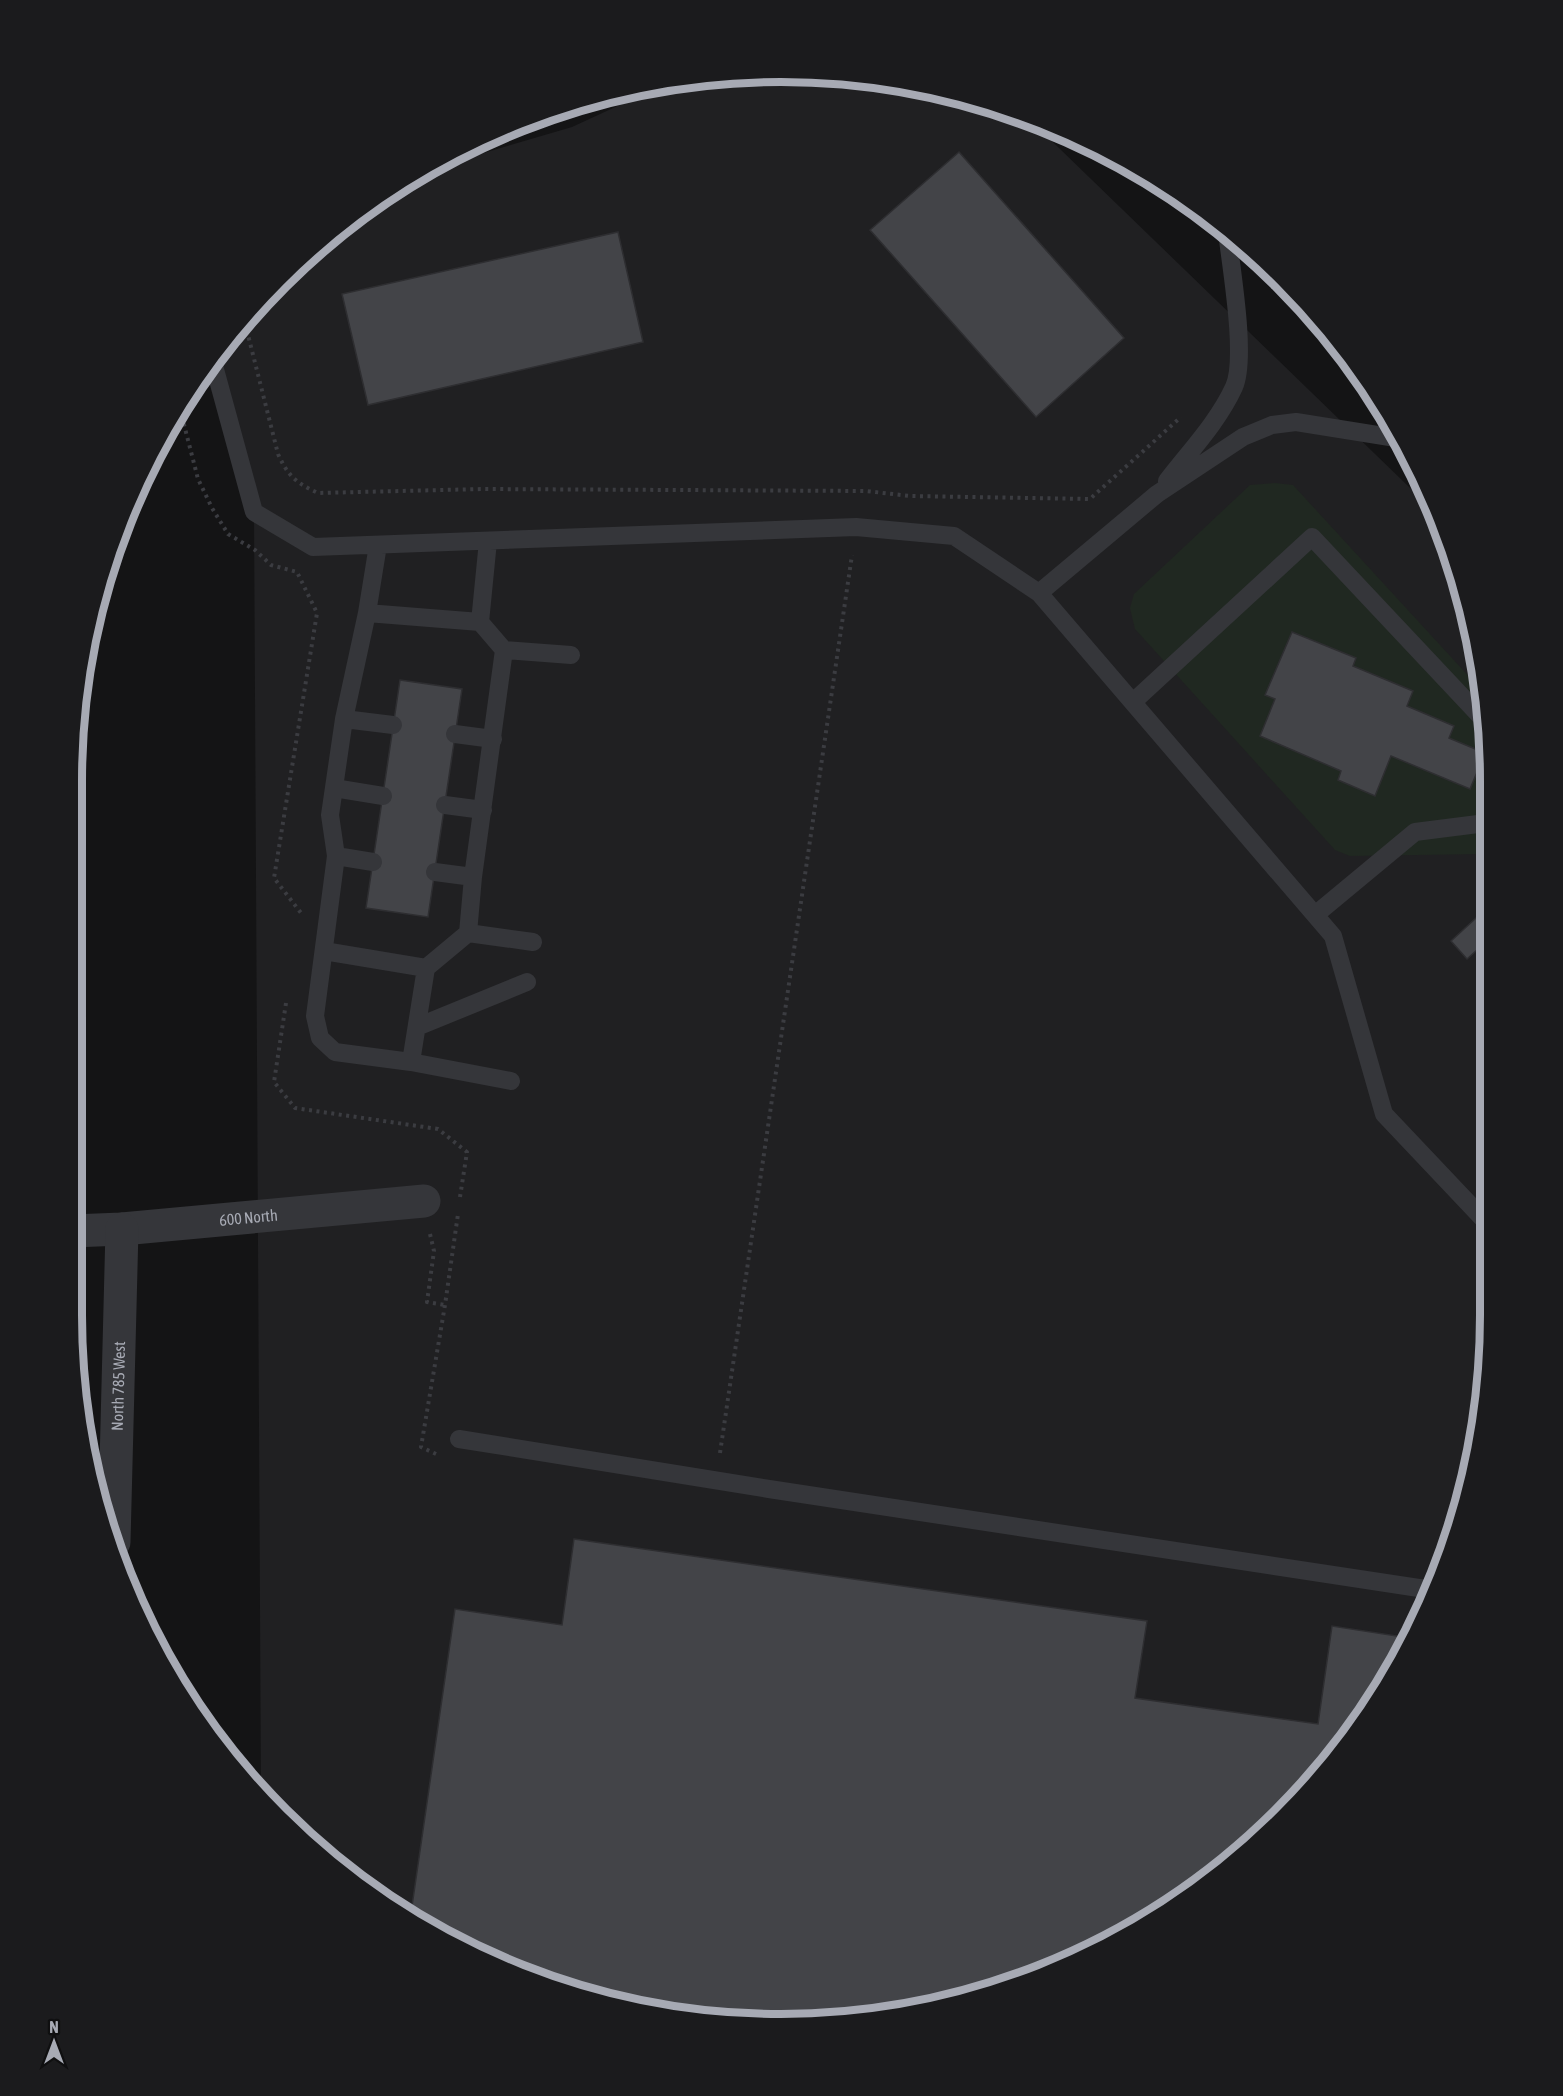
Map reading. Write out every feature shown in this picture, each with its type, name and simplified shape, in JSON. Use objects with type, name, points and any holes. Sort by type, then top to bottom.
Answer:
[{"type":"street","name":"600 North","points":[[83,1231],[122,1229],[424,1201]]},
{"type":"street","name":"North 785 West","points":[[115,1522],[122,1229]]},
{"type":"lane","points":[[1157,494],[1218,416],[1235,385],[1240,352],[1228,245]]},
{"type":"lane","points":[[216,372],[254,513],[313,548],[856,527],[954,536],[1039,593],[1333,936],[1384,1114],[1480,1215]]},
{"type":"lane","points":[[1039,593],[1157,494],[1243,437],[1272,425],[1296,422],[1390,437]]},
{"type":"lane","points":[[1133,702],[1312,537],[1477,713]]},
{"type":"lane","points":[[488,541],[480,621],[504,650],[571,655]]},
{"type":"lane","points":[[378,545],[367,613],[344,719],[330,815],[336,856],[315,1016],[320,1038],[335,1052],[411,1062],[511,1081]]},
{"type":"lane","points":[[367,613],[480,621]]},
{"type":"lane","points":[[411,1062],[426,968],[468,933],[504,650]]},
{"type":"lane","points":[[344,719],[393,725]]},
{"type":"lane","points":[[455,734],[492,739]]},
{"type":"lane","points":[[334,788],[383,796]]},
{"type":"lane","points":[[445,805],[483,810]]},
{"type":"lane","points":[[1315,915],[1415,832],[1480,824]]},
{"type":"lane","points":[[336,856],[373,862]]},
{"type":"lane","points":[[435,872],[474,878]]},
{"type":"lane","points":[[468,933],[533,942]]},
{"type":"lane","points":[[324,951],[426,968]]},
{"type":"lane","points":[[417,1027],[527,982]]},
{"type":"lane","points":[[459,1439],[716,1481],[1424,1589]]},
{"type":"path","points":[[247,331],[278,454],[286,472],[301,486],[318,493],[483,489],[866,490],[910,496],[1090,499],[1187,411]]},
{"type":"path","points":[[716,1481],[856,527],[866,502],[866,490]]},
{"type":"path","points":[[424,1201],[434,1251],[427,1302],[445,1305]]},
{"type":"shaded area","points":[[782,82],[873,88],[918,96],[962,106],[1045,135],[1419,497],[1443,557],[1457,601],[1475,690],[1480,782],[1479,1360],[1475,1406],[1457,1495],[1427,1582],[1408,1624],[1363,1703],[1307,1775],[1276,1809],[1249,1834],[1158,1903],[1091,1941],[1006,1976],[962,1990],[873,2008],[782,2014],[690,2008],[601,1990],[557,1976],[472,1941],[393,1896],[321,1840],[287,1809],[261,1780],[254,513],[216,372],[287,287],[356,227],[393,200],[466,158],[572,127],[634,99],[645,96],[690,88]]},
{"type":"shaded area","points":[[1275,483],[1293,485],[1473,681],[1479,736],[1480,854],[1350,856],[1335,850],[1135,629],[1130,608],[1134,594],[1250,485]]},
{"type":"building","points":[[959,152],[1124,338],[1036,417],[870,230]]},
{"type":"building","points":[[618,232],[643,342],[368,405],[342,294]]},
{"type":"building","points":[[1292,632],[1356,658],[1353,666],[1413,691],[1407,706],[1454,726],[1449,738],[1479,751],[1480,766],[1470,789],[1391,756],[1375,796],[1338,780],[1341,771],[1260,736],[1275,699],[1265,695]]},
{"type":"building","points":[[400,680],[462,689],[428,917],[366,908]]},
{"type":"building","points":[[1476,918],[1480,922],[1480,947],[1467,959],[1451,941]]},
{"type":"building","points":[[574,1539],[1147,1621],[1135,1698],[1318,1724],[1332,1626],[1401,1637],[1363,1703],[1336,1740],[1276,1809],[1207,1869],[1170,1896],[1131,1920],[1049,1960],[962,1990],[873,2008],[782,2014],[690,2008],[601,1990],[514,1960],[472,1941],[412,1908],[455,1609],[562,1625]]}]
